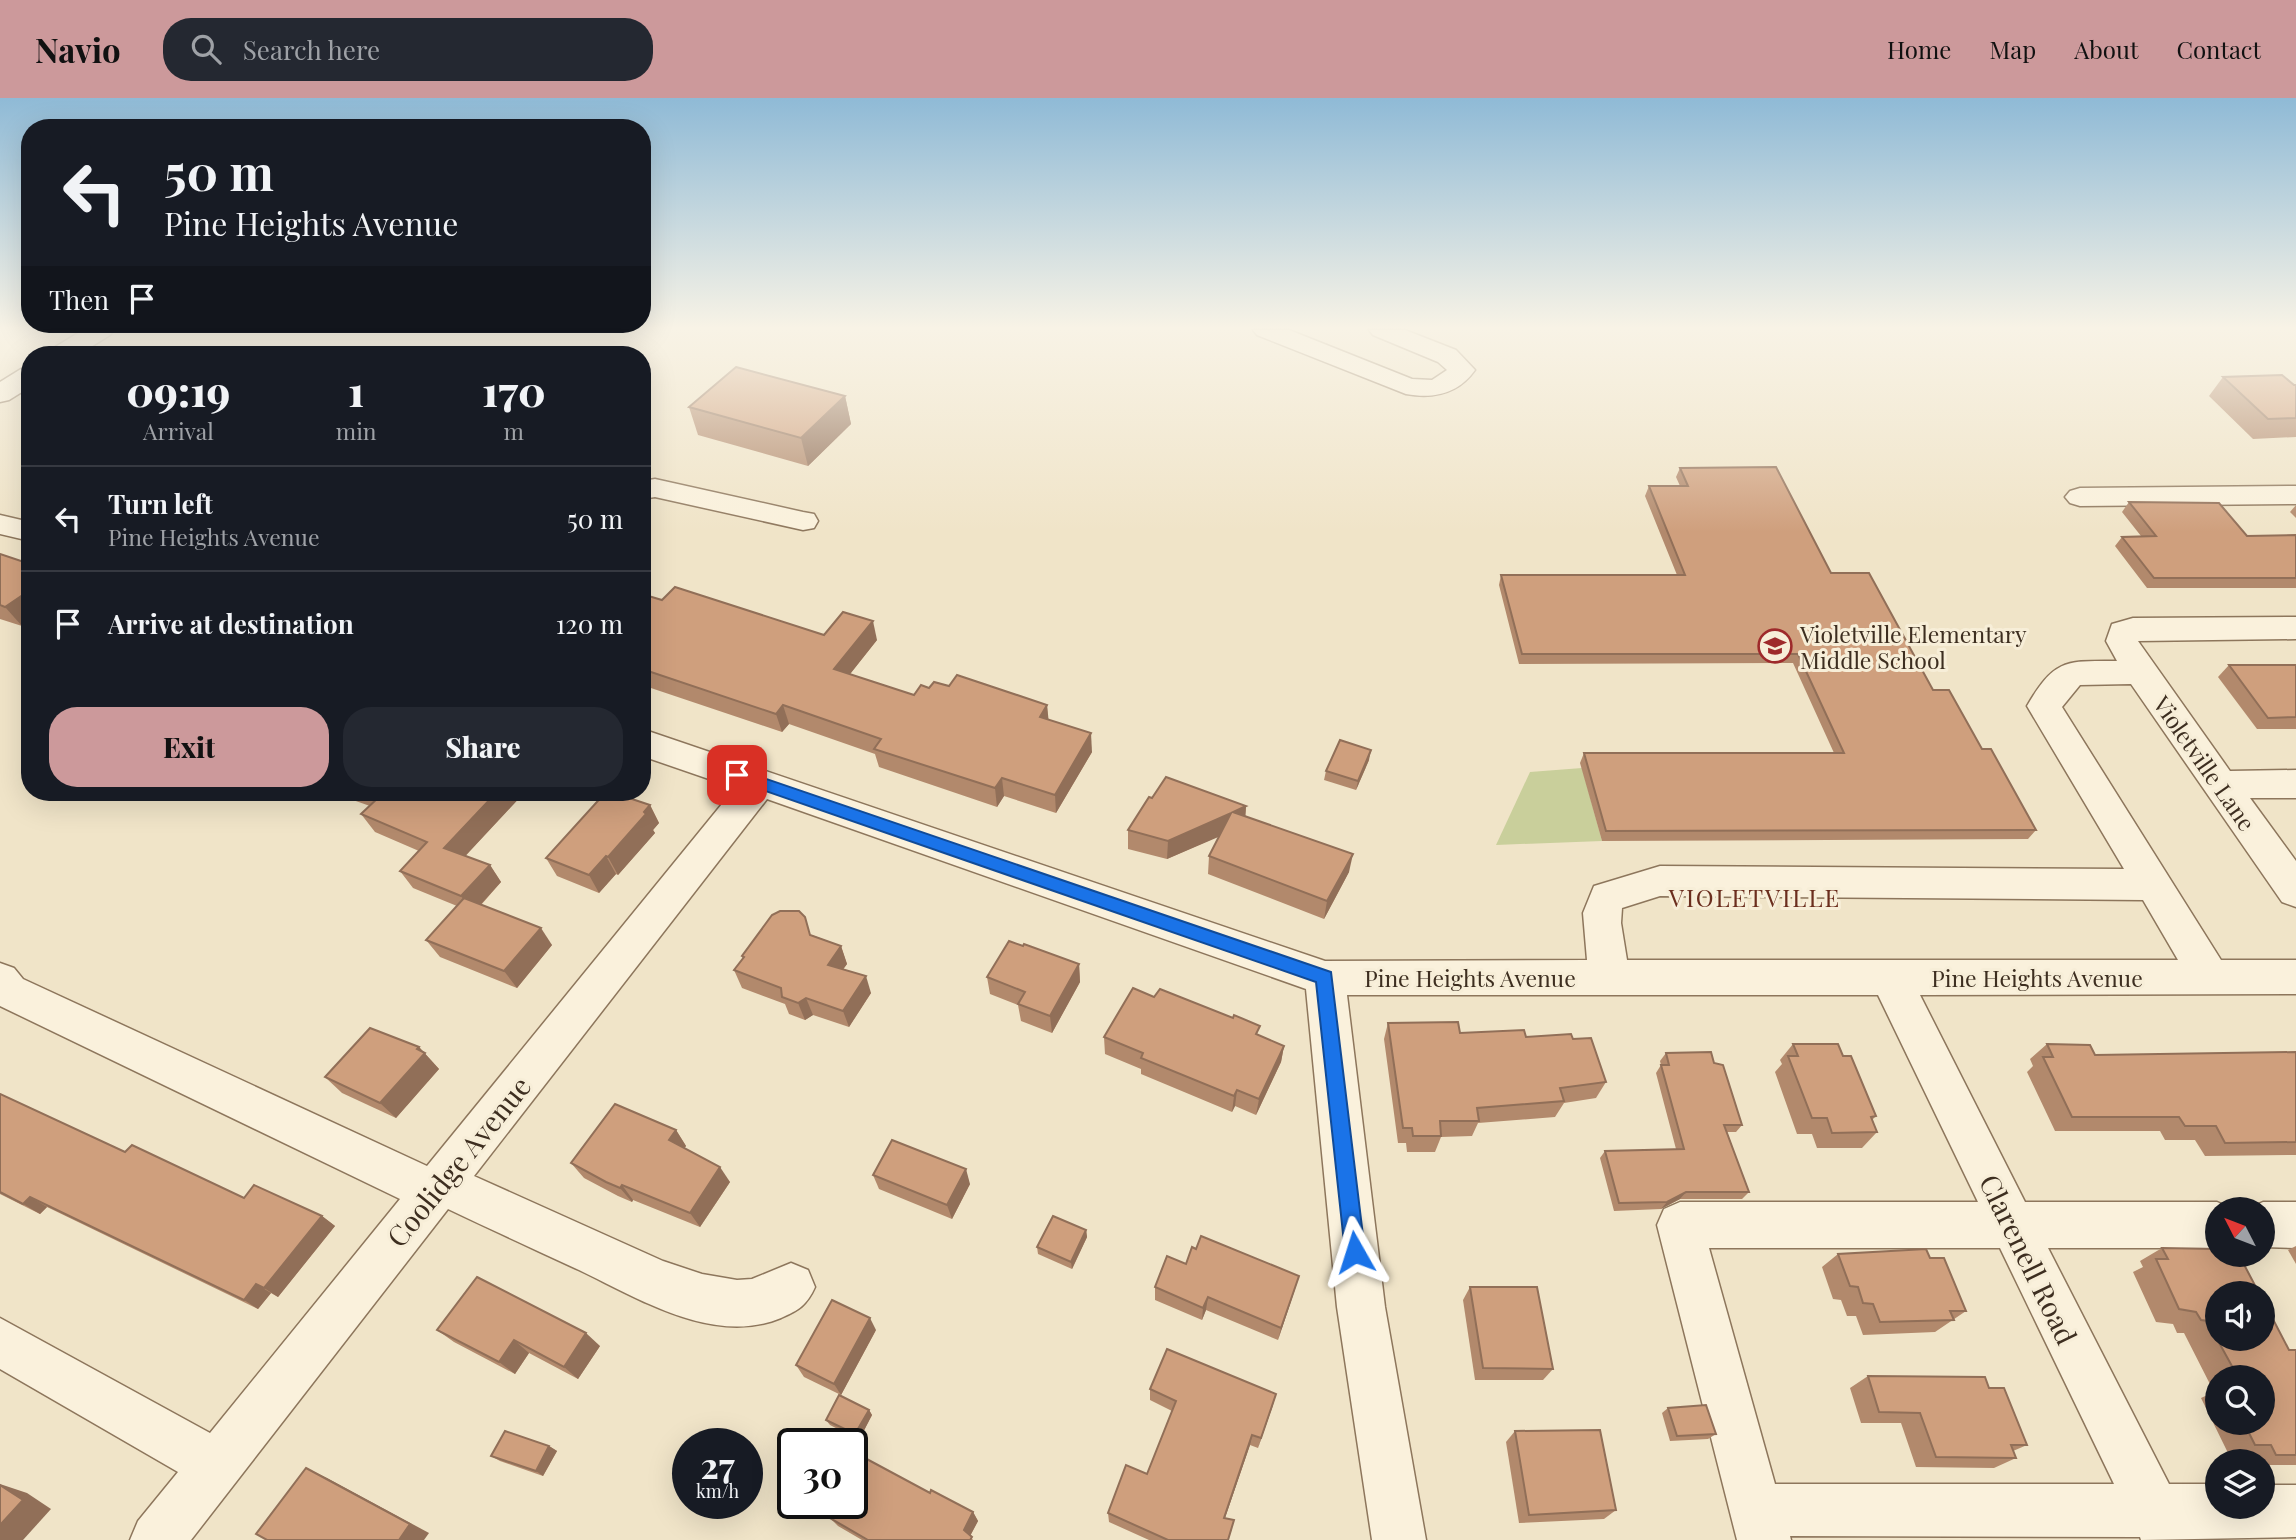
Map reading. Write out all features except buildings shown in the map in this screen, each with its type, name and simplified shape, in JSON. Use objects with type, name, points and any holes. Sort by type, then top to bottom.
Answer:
[{"type":"street","points":[[651,489],[803,521]]},
{"type":"street","points":[[2080,497],[2296,495]]},
{"type":"street","points":[[0,524],[21,530]]},
{"type":"street","name":"Violetville Lane","points":[[2296,628],[2149,628],[2123,632],[2122,641],[2140,672],[2296,891]]},
{"type":"street","points":[[2140,672],[2071,673],[2044,706],[2210,977]]},
{"type":"street","name":"Pine Heights Avenue","points":[[651,745],[1325,978],[2296,977]]},
{"type":"street","name":"Coolidge Avenue","points":[[157,1540],[760,783]]},
{"type":"street","points":[[2220,785],[2296,784]]},
{"type":"street","points":[[1610,977],[1601,918],[1604,901],[1660,881],[2154,885]]},
{"type":"street","name":"Clarenell Road","points":[[1890,977],[2162,1526]]},
{"type":"street","points":[[1325,978],[1361,1307],[1399,1540]]},
{"type":"street","points":[[0,980],[9,991],[438,1187],[636,1272],[693,1294],[734,1304],[754,1303],[776,1297],[791,1287]]},
{"type":"street","points":[[2205,1225],[1680,1225],[1760,1525],[2162,1526],[2296,1511]]},
{"type":"street","points":[[2275,1225],[2296,1225]]},
{"type":"street","points":[[0,1342],[216,1465]]},
{"type":"green space","points":[[1582,768],[1602,841],[1496,845],[1530,772]]},
{"type":"place","name":"Violetville Elementary Middle School","points":[[1775,646]]},
{"type":"district","name":"VIOLETVILLE","points":[[1755,897]]},
{"type":"route","points":[[737,775],[1325,978],[1355,1252]]}]
